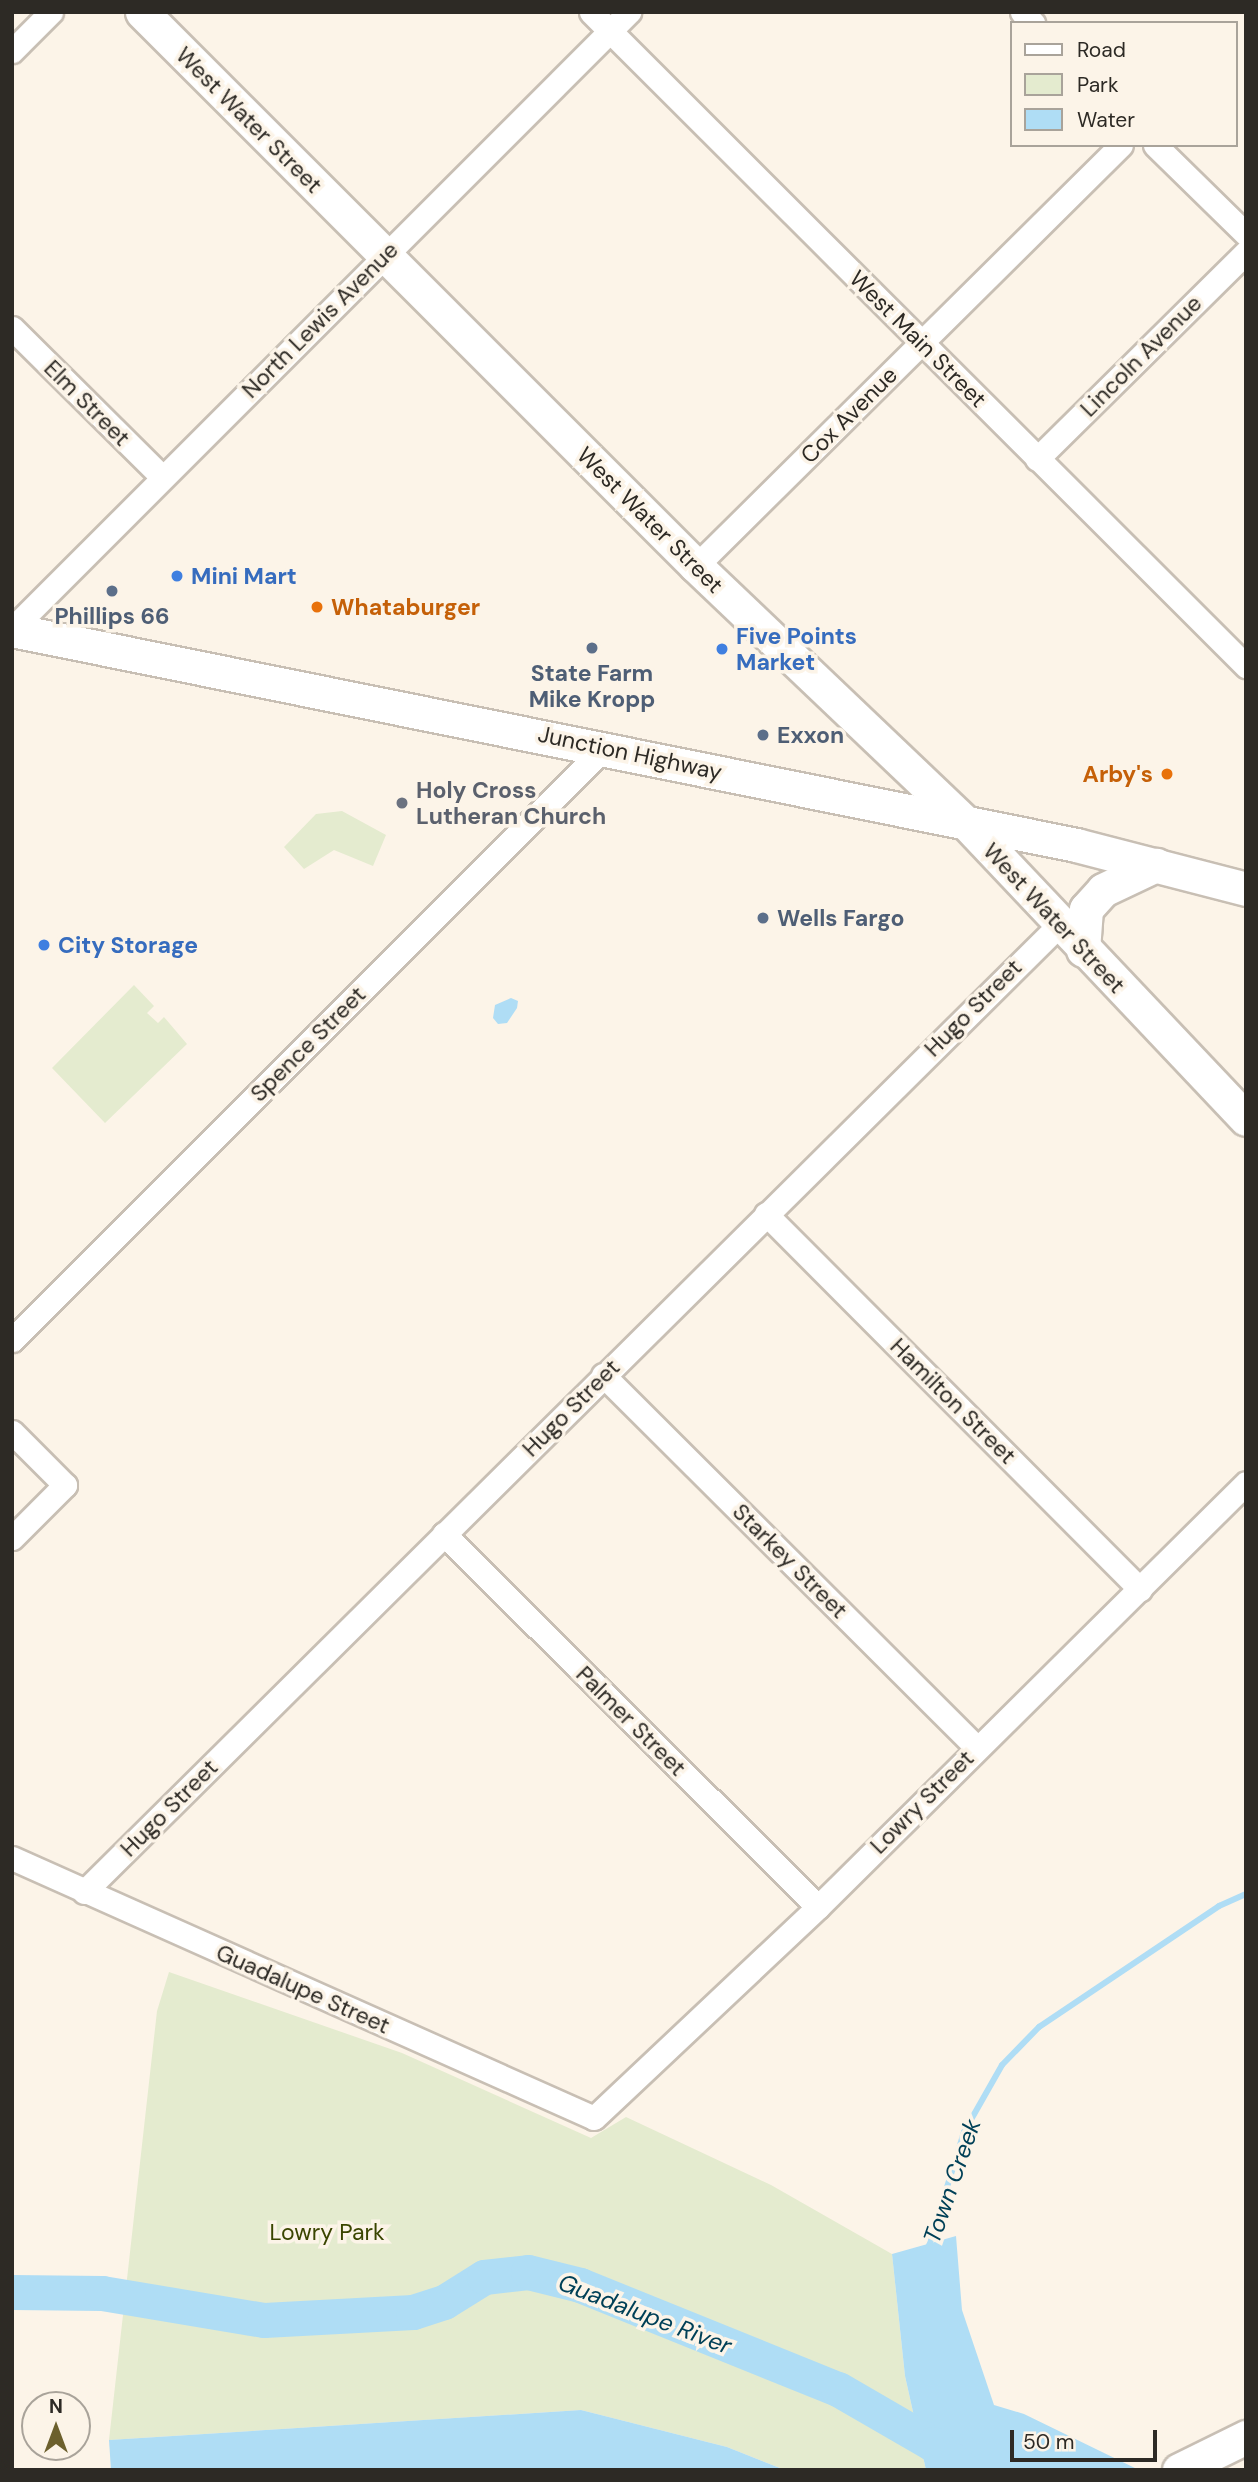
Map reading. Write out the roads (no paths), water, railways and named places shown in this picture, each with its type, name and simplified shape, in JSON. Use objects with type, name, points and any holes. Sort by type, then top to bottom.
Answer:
[{"type":"street","points":[[12,51],[51,12]]},
{"type":"street","name":"West Water Street","points":[[142,12],[383,257],[696,566],[966,823],[1058,926],[1246,1119]]},
{"type":"street","name":"West Main Street","points":[[591,12],[1037,459],[1243,657]]},
{"type":"street","name":"North Lewis Avenue","points":[[12,630],[629,12]]},
{"type":"street","name":"Cox Avenue","points":[[696,566],[1119,147]]},
{"type":"street","points":[[1157,147],[1246,234]]},
{"type":"street","name":"Lincoln Avenue","points":[[1037,459],[1246,252]]},
{"type":"street","name":"Elm Street","points":[[12,328],[162,477]]},
{"type":"street","name":"Junction Highway","points":[[12,630],[604,747],[1156,864],[1246,889]]},
{"type":"street","name":"Spence Street","points":[[12,1340],[604,747]]},
{"type":"street","points":[[1083,950],[1086,909],[1103,890],[1156,864]]},
{"type":"street","name":"Hugo Street","points":[[84,1892],[1058,926]]},
{"type":"street","name":"Hamilton Street","points":[[765,1214],[1140,1589]]},
{"type":"street","name":"Starkey Street","points":[[603,1375],[976,1747]]},
{"type":"street","points":[[12,1432],[65,1485],[12,1538]]},
{"type":"street","name":"Lowry Street","points":[[594,2118],[818,1907],[976,1747],[1246,1483]]},
{"type":"street","name":"Palmer Street","points":[[444,1535],[818,1907]]},
{"type":"street","name":"Guadalupe Street","points":[[12,1858],[594,2118]]},
{"type":"street","points":[[1179,2470],[1246,2437]]},
{"type":"water","points":[[511,998],[518,1001],[517,1008],[507,1023],[498,1024],[493,1018],[495,1005]]},
{"type":"water","points":[[956,2236],[962,2310],[994,2405],[1024,2414],[1139,2470],[926,2470],[905,2376],[892,2254]]},
{"type":"water","points":[[581,2410],[727,2447],[785,2470],[111,2470],[109,2440]]},
{"type":"waterway","name":"Town Creek","points":[[928,2249],[964,2132],[1002,2065],[1039,2027],[1219,1906],[1246,1894]]},
{"type":"waterway","name":"Guadalupe River","points":[[12,2292],[102,2293],[264,2320],[413,2312],[444,2302],[484,2277],[528,2272],[580,2285],[838,2389],[933,2444],[964,2470]]},
{"type":"place","name":"Mini Mart","points":[[177,576]]},
{"type":"place","name":"Phillips 66","points":[[112,591]]},
{"type":"place","name":"Whataburger","points":[[317,607]]},
{"type":"place","name":"State Farm Mike Kropp","points":[[592,648]]},
{"type":"place","name":"Five Points Market","points":[[722,649]]},
{"type":"place","name":"Exxon","points":[[763,735]]},
{"type":"place","name":"Arby's","points":[[1167,774]]},
{"type":"place","name":"Holy Cross Lutheran Church","points":[[402,803]]},
{"type":"place","name":"Wells Fargo","points":[[763,918]]},
{"type":"place","name":"City Storage","points":[[44,945]]},
{"type":"park label","name":"Lowry Park","points":[[327,2232]]}]
